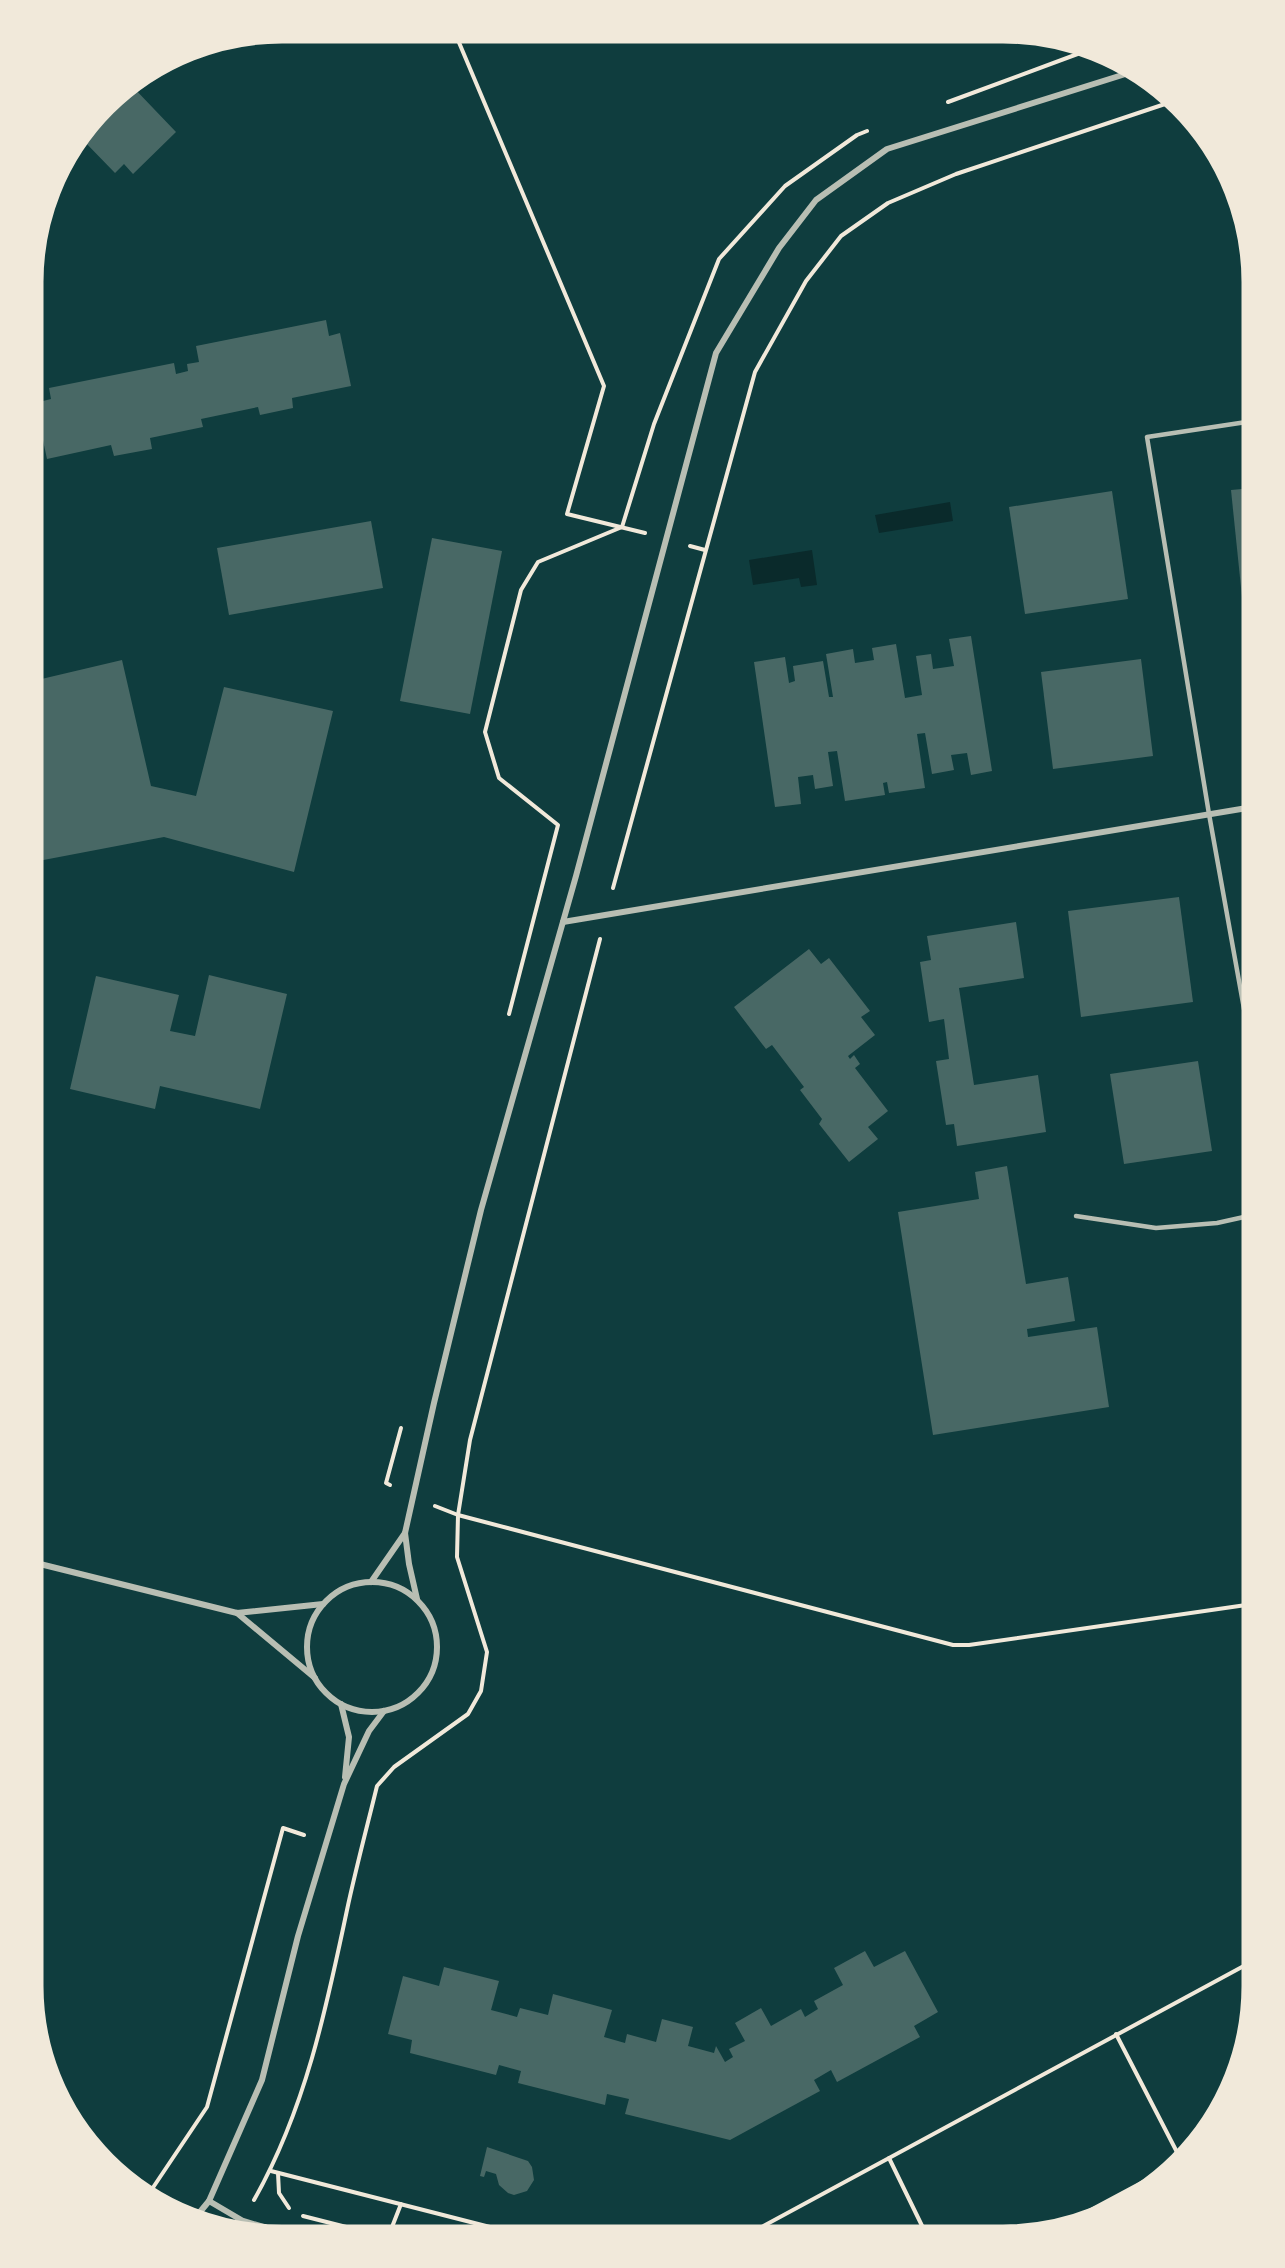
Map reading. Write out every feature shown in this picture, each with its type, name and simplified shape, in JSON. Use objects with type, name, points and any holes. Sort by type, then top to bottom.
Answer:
[{"type":"street","points":[[237,1613],[316,1680],[340,1704],[362,1711],[384,1711],[404,1704],[420,1692],[432,1675],[437,1655],[436,1635],[429,1616],[417,1599],[405,1533],[481,1210],[563,922],[716,353],[779,248],[816,200],[886,149],[1124,75]]},
{"type":"street","points":[[563,922],[1243,809]]},
{"type":"street","points":[[371,1582],[405,1533]]},
{"type":"street","points":[[42,1564],[237,1613],[323,1604]]},
{"type":"street","points":[[316,1680],[309,1661],[308,1641],[312,1621],[323,1604],[337,1592],[354,1585],[371,1582],[388,1584],[417,1599]]},
{"type":"street","points":[[340,1704],[349,1737],[344,1784]]},
{"type":"street","points":[[200,2211],[209,2201],[262,2080],[298,1936],[344,1784],[369,1731],[384,1711]]},
{"type":"street","points":[[209,2201],[243,2221],[254,2224]]},
{"type":"lane","points":[[1243,423],[1147,437],[1209,814],[1243,1003]]},
{"type":"lane","points":[[1076,1216],[1156,1228],[1243,1217]]},
{"type":"path","points":[[459,42],[604,386],[567,514],[705,550]]},
{"type":"path","points":[[243,2221],[271,2171],[304,2088],[324,2015],[377,1786],[394,1767],[468,1714],[481,1691],[487,1652],[457,1557],[458,1515],[470,1440],[606,916],[755,372],[806,281],[841,236],[888,203],[956,174],[1164,104]]},
{"type":"path","points":[[458,1515],[953,1645],[969,1645],[1243,1605]]},
{"type":"path","points":[[153,2188],[207,2107],[283,1828],[325,1842],[362,1850]]},
{"type":"path","points":[[763,2226],[1243,1966]]},
{"type":"path","points":[[1116,2034],[1177,2152]]},
{"type":"path","points":[[889,2158],[922,2226]]},
{"type":"path","points":[[271,2171],[486,2226]]},
{"type":"path","points":[[278,2173],[279,2193],[289,2208],[296,2213],[343,2226]]},
{"type":"path","points":[[1093,2209],[1137,2185]]},
{"type":"path","points":[[392,2226],[401,2204]]},
{"type":"water","points":[[950,502],[953,521],[879,533],[875,515]]},
{"type":"water","points":[[812,550],[817,585],[801,587],[799,578],[753,585],[749,560]]},
{"type":"building","points":[[137,91],[176,132],[133,174],[124,164],[115,173],[86,143],[112,112]]},
{"type":"building","points":[[326,320],[329,336],[340,333],[351,386],[292,398],[293,408],[260,415],[258,407],[201,419],[203,427],[150,438],[152,449],[114,456],[111,445],[47,459],[42,436],[42,401],[51,399],[49,388],[174,363],[176,374],[188,371],[187,364],[199,362],[196,346]]},
{"type":"building","points":[[1243,489],[1242,597],[1231,490]]},
{"type":"building","points":[[1112,491],[1128,599],[1025,614],[1009,507]]},
{"type":"building","points":[[371,521],[383,588],[229,615],[217,548]]},
{"type":"building","points":[[432,538],[502,551],[470,714],[400,701]]},
{"type":"building","points":[[971,636],[992,771],[971,775],[967,753],[951,755],[954,770],[932,774],[925,733],[917,734],[925,788],[889,793],[887,782],[883,783],[885,795],[845,801],[837,751],[828,752],[833,786],[815,789],[813,775],[798,777],[801,804],[775,807],[754,662],[785,657],[789,683],[795,681],[793,666],[823,661],[829,697],[833,697],[826,654],[853,649],[855,663],[874,660],[872,648],[896,644],[905,698],[922,695],[916,656],[931,654],[933,669],[954,666],[949,639]]},
{"type":"building","points":[[1141,659],[1153,756],[1053,769],[1041,672]]},
{"type":"building","points":[[122,660],[151,786],[196,796],[224,687],[333,711],[294,872],[164,837],[42,860],[42,679]]},
{"type":"building","points":[[1179,897],[1193,1002],[1081,1017],[1068,911]]},
{"type":"building","points":[[1016,922],[1024,978],[959,988],[974,1085],[1038,1075],[1046,1132],[957,1146],[954,1124],[946,1125],[936,1061],[949,1059],[944,1019],[929,1022],[920,962],[931,960],[927,936]]},
{"type":"building","points":[[809,949],[821,964],[829,958],[870,1011],[861,1017],[875,1035],[848,1056],[850,1059],[854,1055],[860,1064],[855,1068],[888,1111],[868,1127],[878,1139],[849,1162],[819,1124],[822,1119],[800,1090],[804,1087],[772,1045],[766,1049],[734,1007]]},
{"type":"building","points":[[209,975],[287,994],[260,1109],[160,1086],[155,1109],[70,1089],[96,976],[179,995],[170,1031],[195,1036]]},
{"type":"building","points":[[1198,1061],[1212,1151],[1124,1164],[1110,1074]]},
{"type":"building","points":[[1007,1166],[1026,1284],[1068,1277],[1075,1321],[1027,1329],[1028,1337],[1097,1327],[1109,1407],[933,1435],[898,1212],[979,1199],[975,1172]]},
{"type":"building","points":[[865,1951],[874,1967],[905,1951],[938,2012],[914,2026],[920,2037],[837,2082],[831,2070],[814,2080],[820,2091],[730,2140],[625,2114],[629,2099],[607,2094],[605,2105],[518,2083],[521,2071],[499,2065],[496,2075],[410,2053],[412,2040],[388,2034],[403,1976],[439,1986],[444,1967],[499,1981],[491,2010],[517,2017],[520,2008],[548,2015],[553,1994],[612,2010],[604,2037],[625,2043],[627,2034],[656,2042],[662,2019],[693,2027],[688,2046],[714,2053],[716,2046],[725,2062],[733,2057],[729,2049],[745,2041],[735,2023],[761,2008],[771,2026],[801,2009],[805,2017],[818,2009],[814,2001],[843,1985],[834,1968]]},
{"type":"building","points":[[487,2147],[528,2161],[532,2167],[534,2180],[527,2191],[514,2195],[499,2185],[496,2174],[486,2171],[484,2177],[480,2176]]}]
